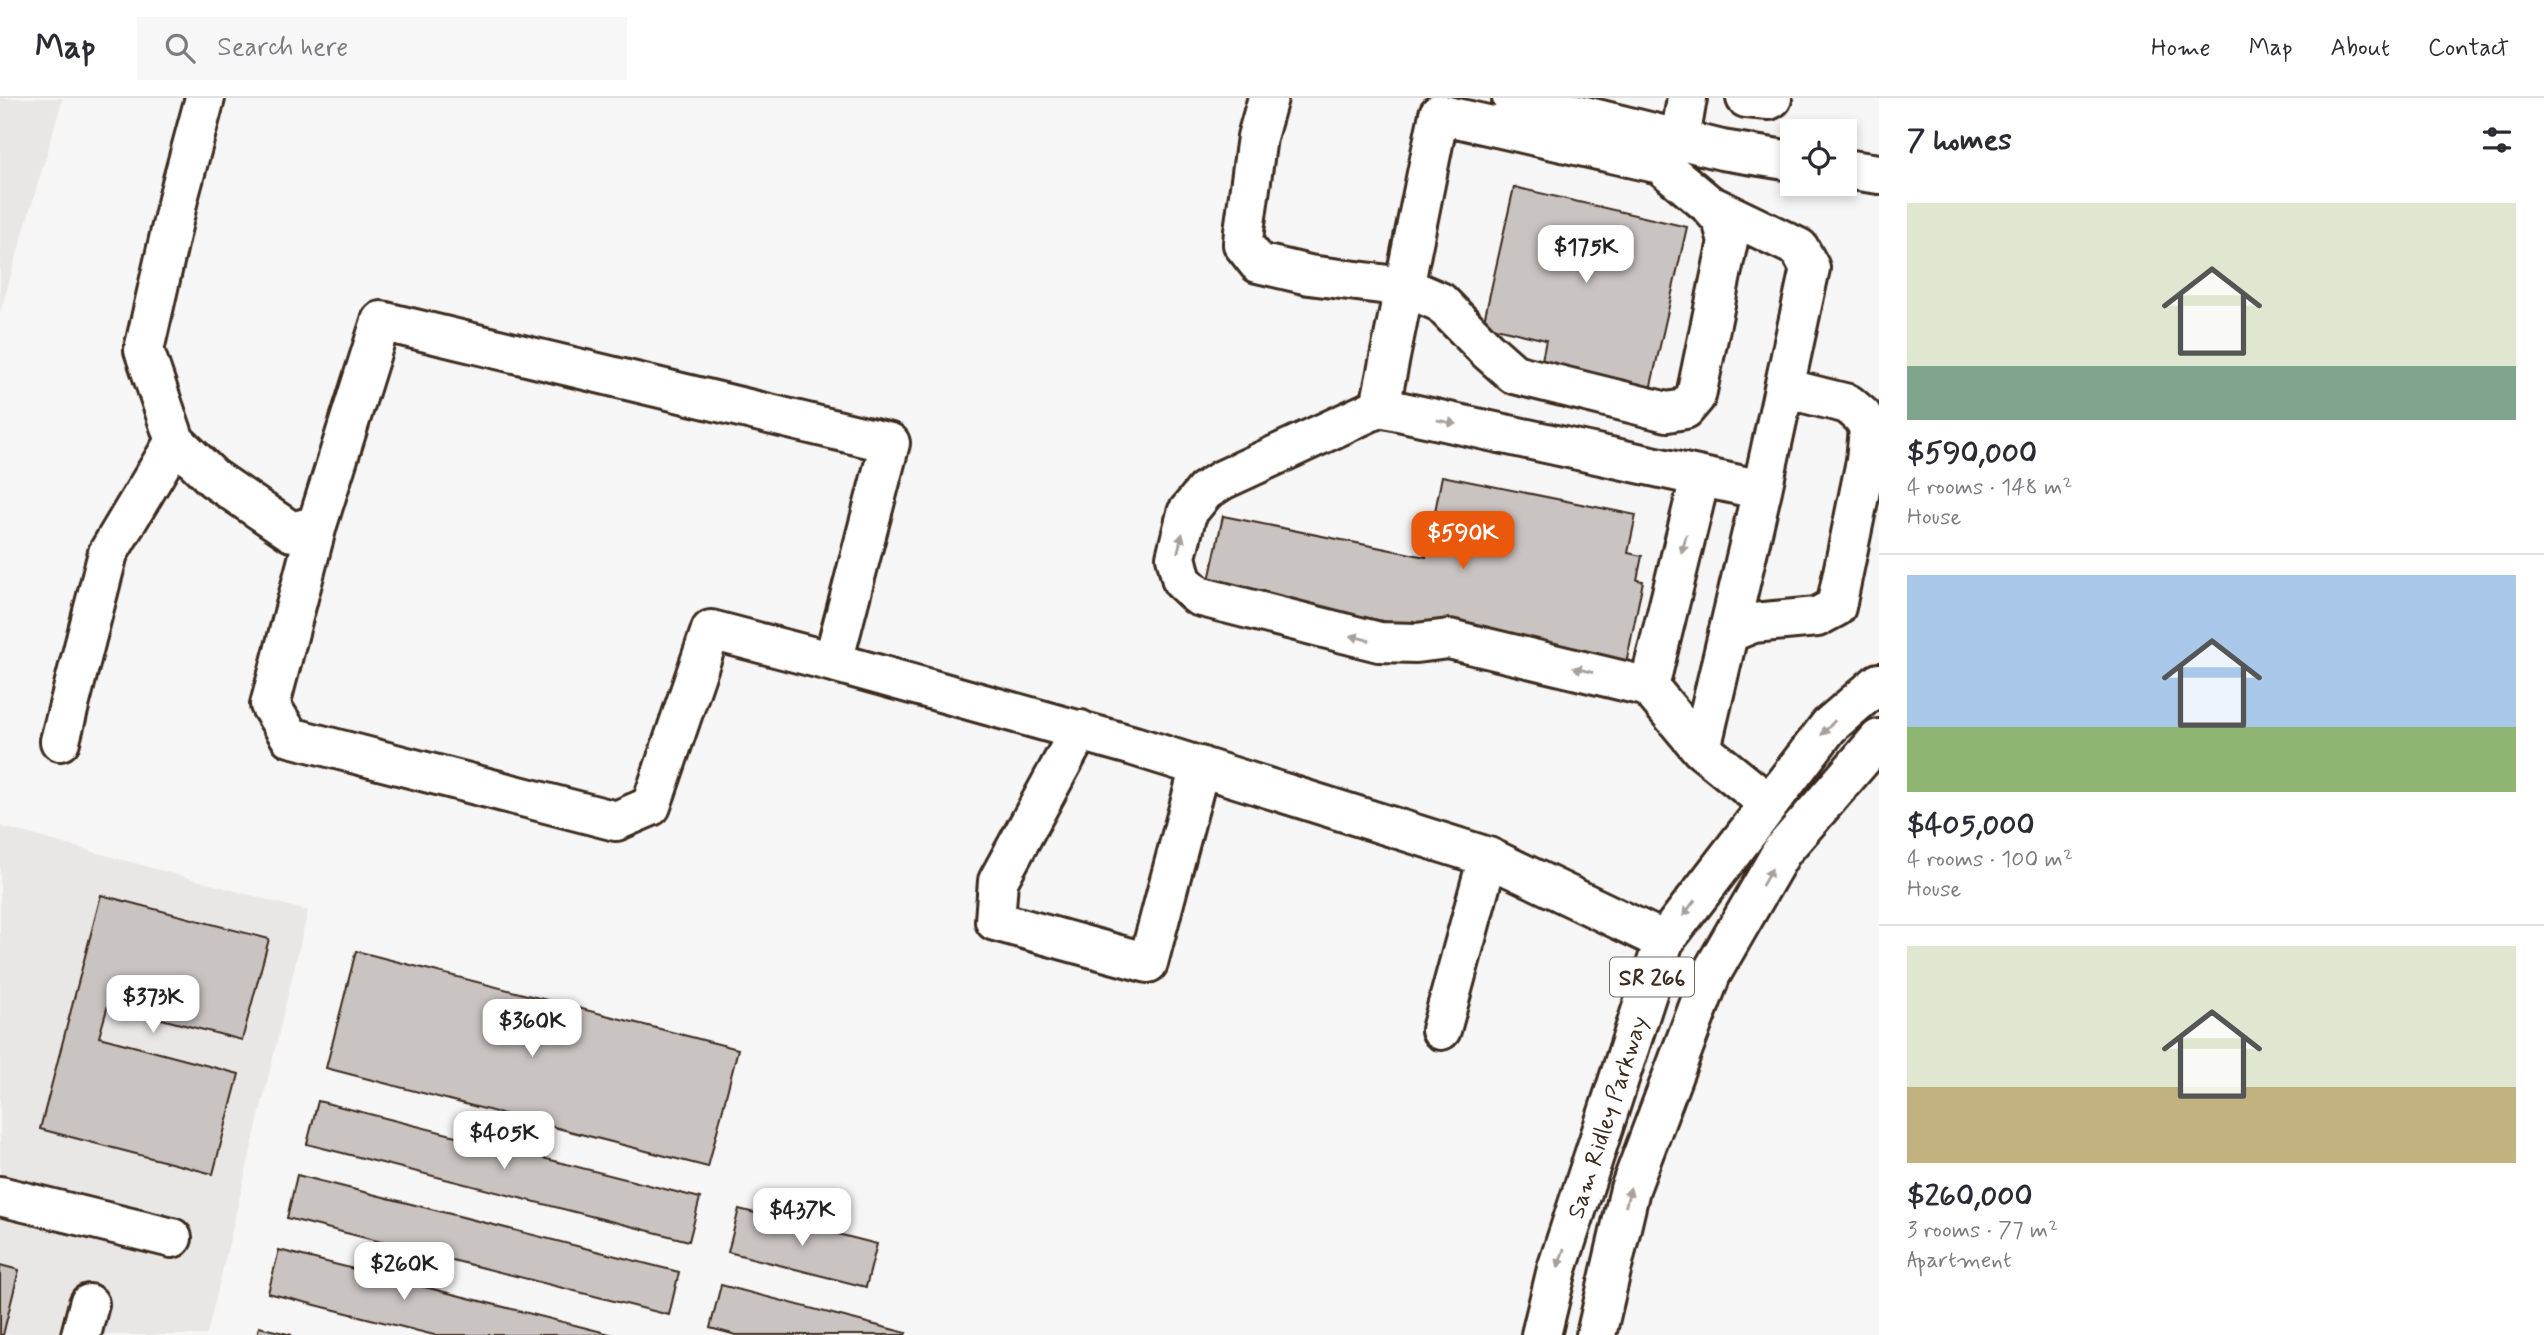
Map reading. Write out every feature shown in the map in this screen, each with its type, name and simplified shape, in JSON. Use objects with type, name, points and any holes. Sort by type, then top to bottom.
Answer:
[{"type":"main road","points":[[205,98],[179,195],[144,350],[175,441],[213,478],[292,532],[317,524]]},
{"type":"main road","points":[[1268,98],[1257,137],[1244,244],[1258,263],[1309,275],[1405,287],[1440,302],[1514,374],[1667,412],[1685,409],[1696,396],[1728,241],[1722,220],[1708,204],[1660,164],[1441,106],[1405,287],[1380,407]]},
{"type":"main road","points":[[1512,98],[1722,150],[1780,159]]},
{"type":"main road","points":[[1680,139],[1687,98]]},
{"type":"main road","points":[[1746,98],[1772,98]]},
{"type":"main road","points":[[1708,204],[1722,150]]},
{"type":"main road","points":[[1857,171],[1879,174]]},
{"type":"main road","points":[[1701,749],[1762,491],[1810,268],[1799,248],[1708,204]]},
{"type":"main road","points":[[833,662],[890,443],[381,321],[317,524],[270,705],[290,737],[616,821],[651,806],[710,630],[1080,730],[1488,857],[1664,941]]},
{"type":"main road","points":[[1728,633],[1753,623],[1818,617],[1836,607],[1866,461],[1869,428],[1862,416],[1848,404],[1784,388]]},
{"type":"main road","points":[[1762,491],[1380,407],[1222,480],[1205,491],[1187,513],[1176,557],[1182,581],[1198,596],[1379,642],[1416,643],[1449,639],[1649,687],[1701,749],[1768,803]]},
{"type":"main road","points":[[60,741],[108,553],[175,441]]},
{"type":"main road","points":[[1649,687],[1700,478]]},
{"type":"main road","name":"Sam Ridley Parkway","points":[[1541,1335],[1557,1269],[1664,941],[1829,726],[1879,683]]},
{"type":"main road","points":[[1080,730],[998,881],[995,921],[1148,963],[1200,766]]},
{"type":"main road","name":"Sam Ridley Parkway","points":[[1596,1335],[1630,1189],[1711,974],[1782,851],[1879,739]]},
{"type":"main road","points":[[1441,1030],[1488,857]]},
{"type":"main road","points":[[0,1196],[172,1238]]},
{"type":"shaded area","points":[[0,98],[63,98],[0,313]]},
{"type":"shaded area","points":[[0,826],[308,911],[207,1335],[0,1335]]},
{"type":"building","points":[[1514,187],[1687,227],[1650,390],[1541,365],[1546,340],[1483,325]]},
{"type":"building","points":[[1442,476],[1636,515],[1628,553],[1642,556],[1637,580],[1643,581],[1626,664],[1413,621],[1412,627],[1208,585],[1223,516],[1426,557]]},
{"type":"building","points":[[101,895],[269,939],[242,1040],[108,1005],[99,1037],[239,1074],[213,1174],[40,1129]]},
{"type":"building","points":[[356,951],[738,1049],[708,1167],[326,1068]]},
{"type":"building","points":[[318,1101],[700,1198],[689,1241],[307,1144]]},
{"type":"building","points":[[297,1175],[679,1272],[669,1315],[287,1218]]},
{"type":"building","points":[[739,1209],[877,1244],[866,1287],[728,1252]]},
{"type":"building","points":[[279,1250],[614,1335],[434,1335],[268,1293]]},
{"type":"building","points":[[0,1265],[19,1270],[3,1335],[0,1335]]},
{"type":"building","points":[[721,1285],[906,1333],[736,1335],[710,1328]]},
{"type":"building","points":[[259,1327],[292,1335],[257,1335]]}]
